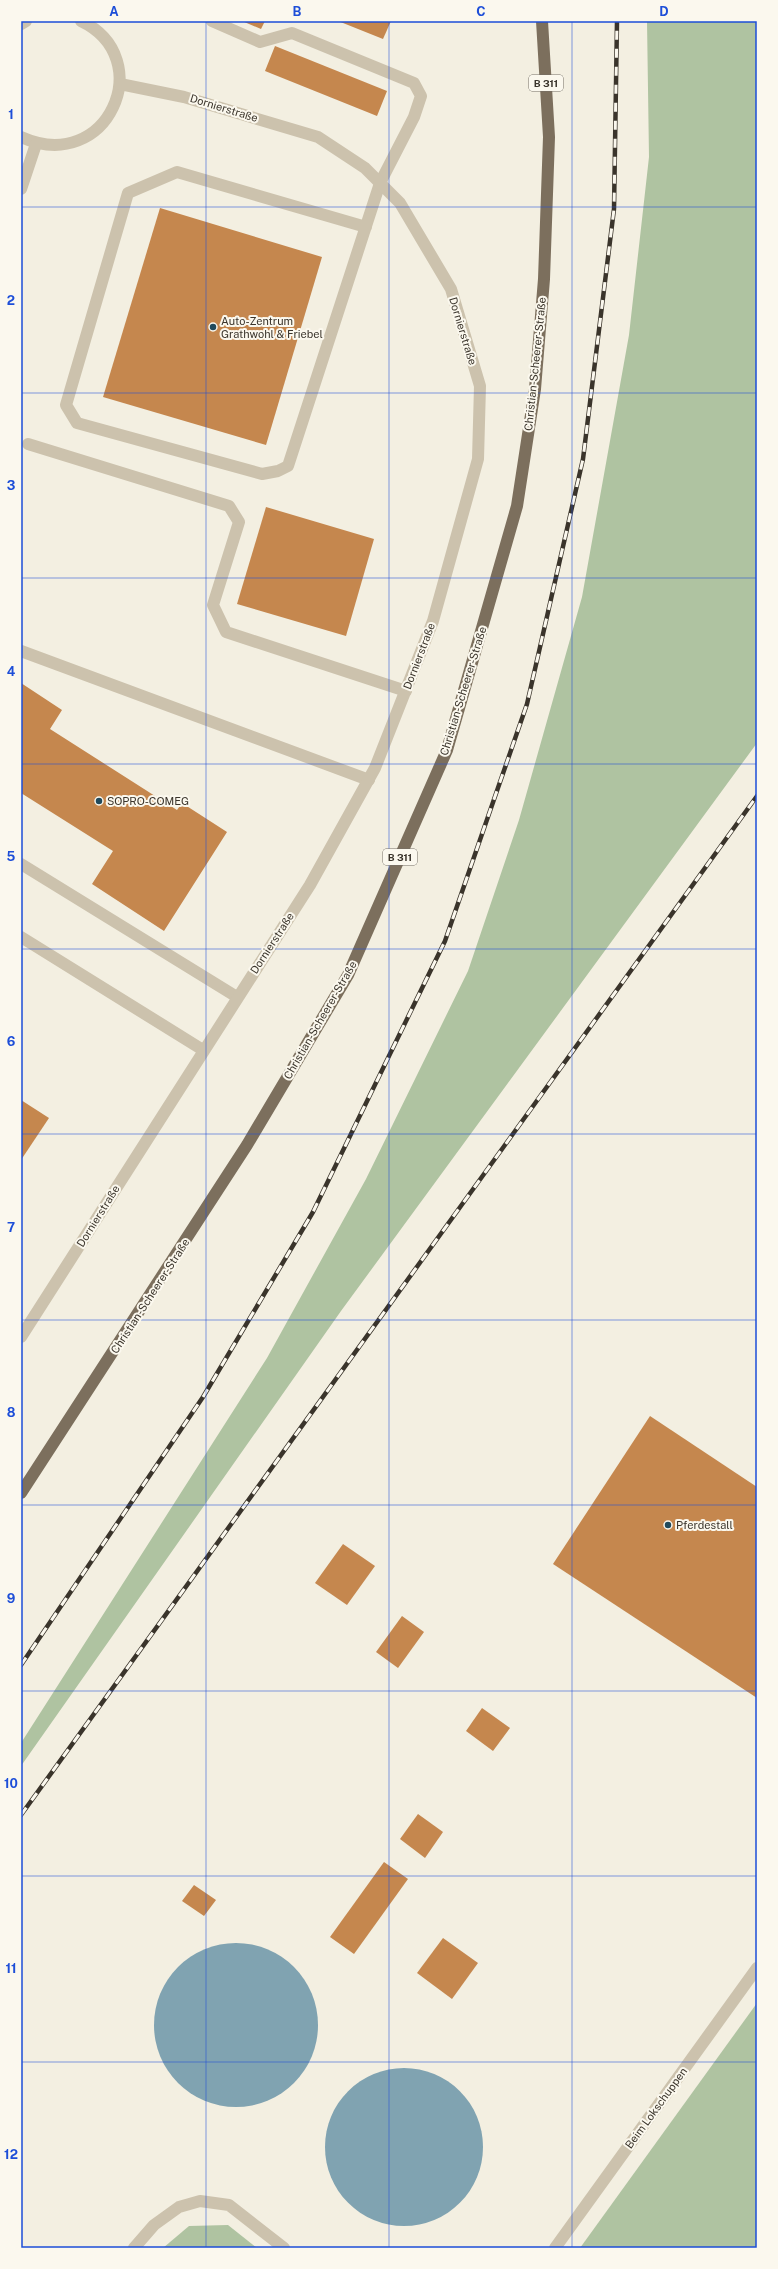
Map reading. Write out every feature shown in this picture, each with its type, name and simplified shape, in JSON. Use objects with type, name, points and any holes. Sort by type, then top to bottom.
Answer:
[{"type":"main road","name":"Christian-Scheerer-Straße","points":[[21,1493],[247,1145],[348,975],[447,750],[517,506],[535,389],[544,280],[549,137],[542,21]]},
{"type":"street","points":[[21,24],[26,21]]},
{"type":"street","points":[[21,137],[36,144],[59,146],[81,140],[100,127],[114,109],[120,84],[117,61],[107,40],[90,25],[81,21]]},
{"type":"street","points":[[212,21],[260,42],[292,33],[414,83],[421,96],[414,117],[380,183],[366,227],[288,466],[278,471],[262,474],[77,423],[66,405],[128,193],[177,172],[366,227]]},
{"type":"street","name":"Dornierstraße","points":[[21,1337],[203,1050],[310,885],[375,768],[433,621],[478,459],[480,386],[451,289],[400,203],[365,168],[318,137],[184,96],[120,84]]},
{"type":"street","points":[[21,189],[36,144]]},
{"type":"street","points":[[28,444],[229,506],[239,522],[213,605],[226,632],[406,691]]},
{"type":"street","points":[[21,651],[368,780]]},
{"type":"street","points":[[21,864],[237,997]]},
{"type":"street","points":[[21,937],[203,1050]]},
{"type":"street","name":"Beim Lokschuppen","points":[[555,2248],[757,1968]]},
{"type":"street","points":[[134,2248],[154,2226],[179,2207],[200,2201],[229,2205],[284,2248]]},
{"type":"green space","points":[[647,21],[757,21],[757,743],[341,1311],[21,1766],[21,1743],[267,1358],[366,1179],[468,971],[519,820],[582,597],[629,335],[649,157]]},
{"type":"green space","points":[[757,2003],[757,2248],[580,2248]]},
{"type":"green space","points":[[228,2225],[257,2248],[163,2248],[189,2226]]},
{"type":"water","points":[[228,1943],[244,1943],[267,1949],[282,1957],[294,1967],[304,1979],[315,2001],[318,2025],[315,2049],[304,2071],[294,2083],[282,2093],[260,2104],[244,2107],[228,2107],[212,2104],[190,2093],[178,2083],[168,2071],[157,2049],[154,2033],[154,2017],[157,2001],[168,1979],[178,1967],[190,1957],[212,1946]]},
{"type":"water","points":[[412,2068],[427,2071],[441,2077],[460,2091],[470,2103],[480,2124],[483,2147],[480,2170],[470,2191],[460,2203],[448,2213],[427,2223],[412,2226],[396,2226],[381,2223],[360,2213],[348,2203],[338,2191],[328,2170],[326,2162],[325,2139],[328,2124],[338,2103],[348,2091],[360,2081],[381,2071],[389,2069]]},
{"type":"building","points":[[242,21],[265,21],[261,29]]},
{"type":"building","points":[[338,21],[391,21],[383,39]]},
{"type":"building","points":[[275,46],[387,91],[377,116],[265,71]]},
{"type":"building","name":"Auto-Zentrum Grathwohl & Friebel","points":[[160,208],[322,257],[266,445],[103,397]]},
{"type":"building","points":[[266,507],[374,539],[346,636],[237,604]]},
{"type":"building","points":[[21,683],[62,710],[50,729],[177,810],[182,803],[227,832],[164,931],[92,884],[113,851],[21,793]]},
{"type":"building","points":[[21,1100],[49,1118],[21,1160]]},
{"type":"building","name":"Pferdestall","points":[[650,1416],[757,1487],[757,1698],[553,1564]]},
{"type":"building","points":[[343,1544],[375,1566],[347,1605],[315,1583]]},
{"type":"building","points":[[402,1616],[424,1632],[398,1668],[376,1652]]},
{"type":"building","points":[[482,1708],[510,1728],[493,1751],[466,1731]]},
{"type":"building","points":[[418,1814],[443,1832],[425,1858],[400,1839]]},
{"type":"building","points":[[384,1862],[408,1879],[354,1954],[330,1937]]},
{"type":"building","points":[[194,1885],[216,1900],[204,1916],[182,1901]]},
{"type":"building","points":[[443,1938],[478,1963],[452,1999],[417,1973]]},
{"type":"railway","points":[[21,1665],[203,1397],[313,1212],[445,941],[527,704],[583,459],[614,209],[617,21]]},
{"type":"railway","points":[[21,1815],[757,796]]},
{"type":"place","name":"Auto-Zentrum Grathwohl & Friebel","points":[[213,327]]},
{"type":"place","name":"SOPRO-COMEG","points":[[99,801]]},
{"type":"place","name":"Pferdestall","points":[[668,1525]]}]
